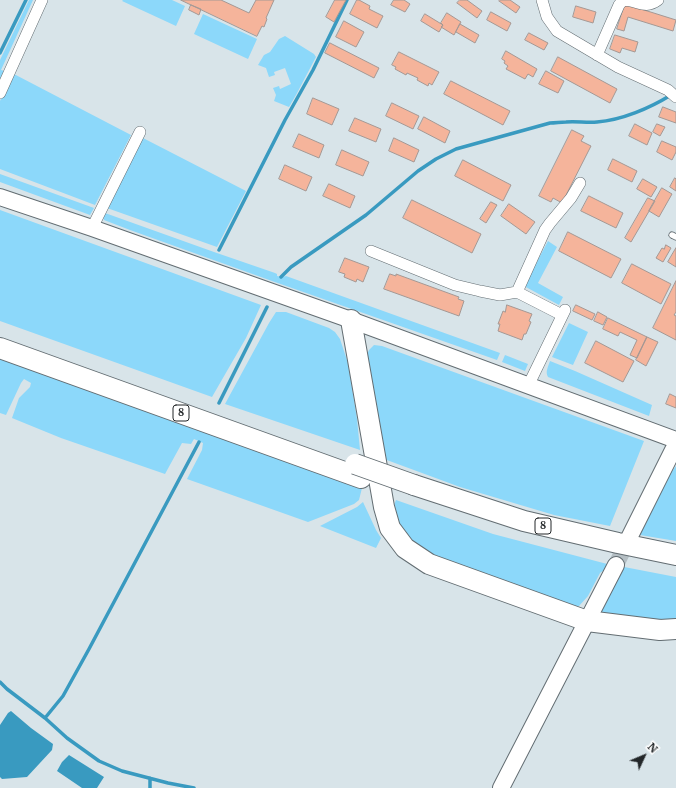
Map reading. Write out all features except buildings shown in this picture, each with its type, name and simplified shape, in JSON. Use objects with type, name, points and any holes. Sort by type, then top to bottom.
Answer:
[{"type":"highway","points":[[350,320],[384,507],[390,528],[405,548],[429,564],[587,621],[660,630],[676,629]]},
{"type":"highway","name":"8","points":[[0,335],[523,533],[610,554],[676,567]]},
{"type":"highway","name":"8","points":[[0,348],[358,471]]},
{"type":"highway","name":"8","points":[[416,492],[524,521],[676,555]]},
{"type":"main road","points":[[0,197],[92,228],[350,320],[676,440]]},
{"type":"main road","points":[[629,538],[676,444]]},
{"type":"main road","points":[[501,788],[616,565]]},
{"type":"street","points":[[0,93],[42,0]]},
{"type":"street","points":[[542,0],[547,16],[558,31],[618,67],[673,95]]},
{"type":"street","points":[[597,55],[622,0],[629,0],[647,6],[654,4],[658,0]]},
{"type":"street","points":[[92,228],[140,132]]},
{"type":"street","points":[[517,292],[545,230],[571,198],[580,183]]},
{"type":"street","points":[[371,251],[456,285],[500,295],[517,292],[563,313],[528,386]]},
{"type":"shaded area","points":[[29,0],[33,0],[1,70],[4,71],[0,79],[0,60]]},
{"type":"shaded area","points":[[172,0],[185,6],[176,26],[122,1]]},
{"type":"shaded area","points":[[203,14],[257,39],[248,59],[194,34]]},
{"type":"shaded area","points":[[285,36],[314,54],[316,57],[289,107],[274,101],[276,95],[273,88],[279,86],[280,89],[291,84],[285,68],[274,72],[275,75],[269,77],[266,68],[258,65],[264,55],[270,52],[279,39]]},
{"type":"shaded area","points":[[12,73],[131,135],[95,205],[0,169],[0,101]]},
{"type":"shaded area","points":[[143,138],[246,191],[217,247],[107,208]]},
{"type":"shaded area","points":[[0,174],[94,208],[90,215],[0,182]]},
{"type":"shaded area","points":[[0,210],[261,305],[246,338],[212,397],[0,321]]},
{"type":"shaded area","points":[[105,213],[275,273],[277,276],[286,276],[500,353],[497,360],[272,281],[104,220],[103,217]]},
{"type":"shaded area","points":[[548,241],[557,247],[538,283],[563,297],[559,305],[524,286]]},
{"type":"shaded area","points":[[276,312],[286,312],[329,328],[335,332],[340,339],[348,363],[357,419],[360,450],[225,404]]},
{"type":"shaded area","points":[[569,323],[588,332],[573,365],[552,357]]},
{"type":"shaded area","points":[[374,345],[382,346],[644,441],[610,526],[554,515],[460,487],[384,459],[365,359],[369,350]]},
{"type":"shaded area","points":[[505,355],[528,364],[525,371],[502,362]]},
{"type":"shaded area","points":[[0,358],[362,488],[359,500],[354,504],[308,522],[187,479],[202,450],[203,443],[194,439],[191,444],[182,443],[165,474],[61,438],[12,418],[19,398],[30,387],[31,383],[24,379],[6,415],[0,413]]},
{"type":"shaded area","points":[[550,361],[652,405],[649,416],[548,377],[547,371]]},
{"type":"shaded area","points":[[676,466],[676,541],[640,535],[669,475]]},
{"type":"shaded area","points":[[396,500],[493,534],[611,565],[600,573],[588,596],[579,606],[574,606],[422,551],[407,539],[392,510]]},
{"type":"shaded area","points":[[363,502],[381,538],[376,548],[320,526],[357,507]]},
{"type":"shaded area","points":[[619,566],[676,577],[676,621],[665,622],[599,614]]},
{"type":"shaded area","points":[[11,711],[53,744],[52,750],[27,777],[2,779],[0,777],[0,725]]},
{"type":"shaded area","points":[[69,755],[104,777],[97,788],[82,788],[57,771],[62,762]]},
{"type":"waterway","points":[[0,53],[26,0]]},
{"type":"waterway","points":[[219,250],[285,120],[313,70],[347,0]]},
{"type":"waterway","points":[[281,277],[291,267],[366,215],[418,171],[436,159],[456,149],[550,123],[593,122],[616,119],[645,109],[671,95]]},
{"type":"waterway","points":[[219,403],[267,307]]},
{"type":"waterway","points":[[45,718],[63,696],[199,442]]},
{"type":"waterway","points":[[0,682],[45,718],[67,738],[99,761],[122,771],[194,788]]},
{"type":"waterway","points":[[150,778],[150,788]]},
{"type":"tunnel","points":[[616,565],[629,538]]}]
